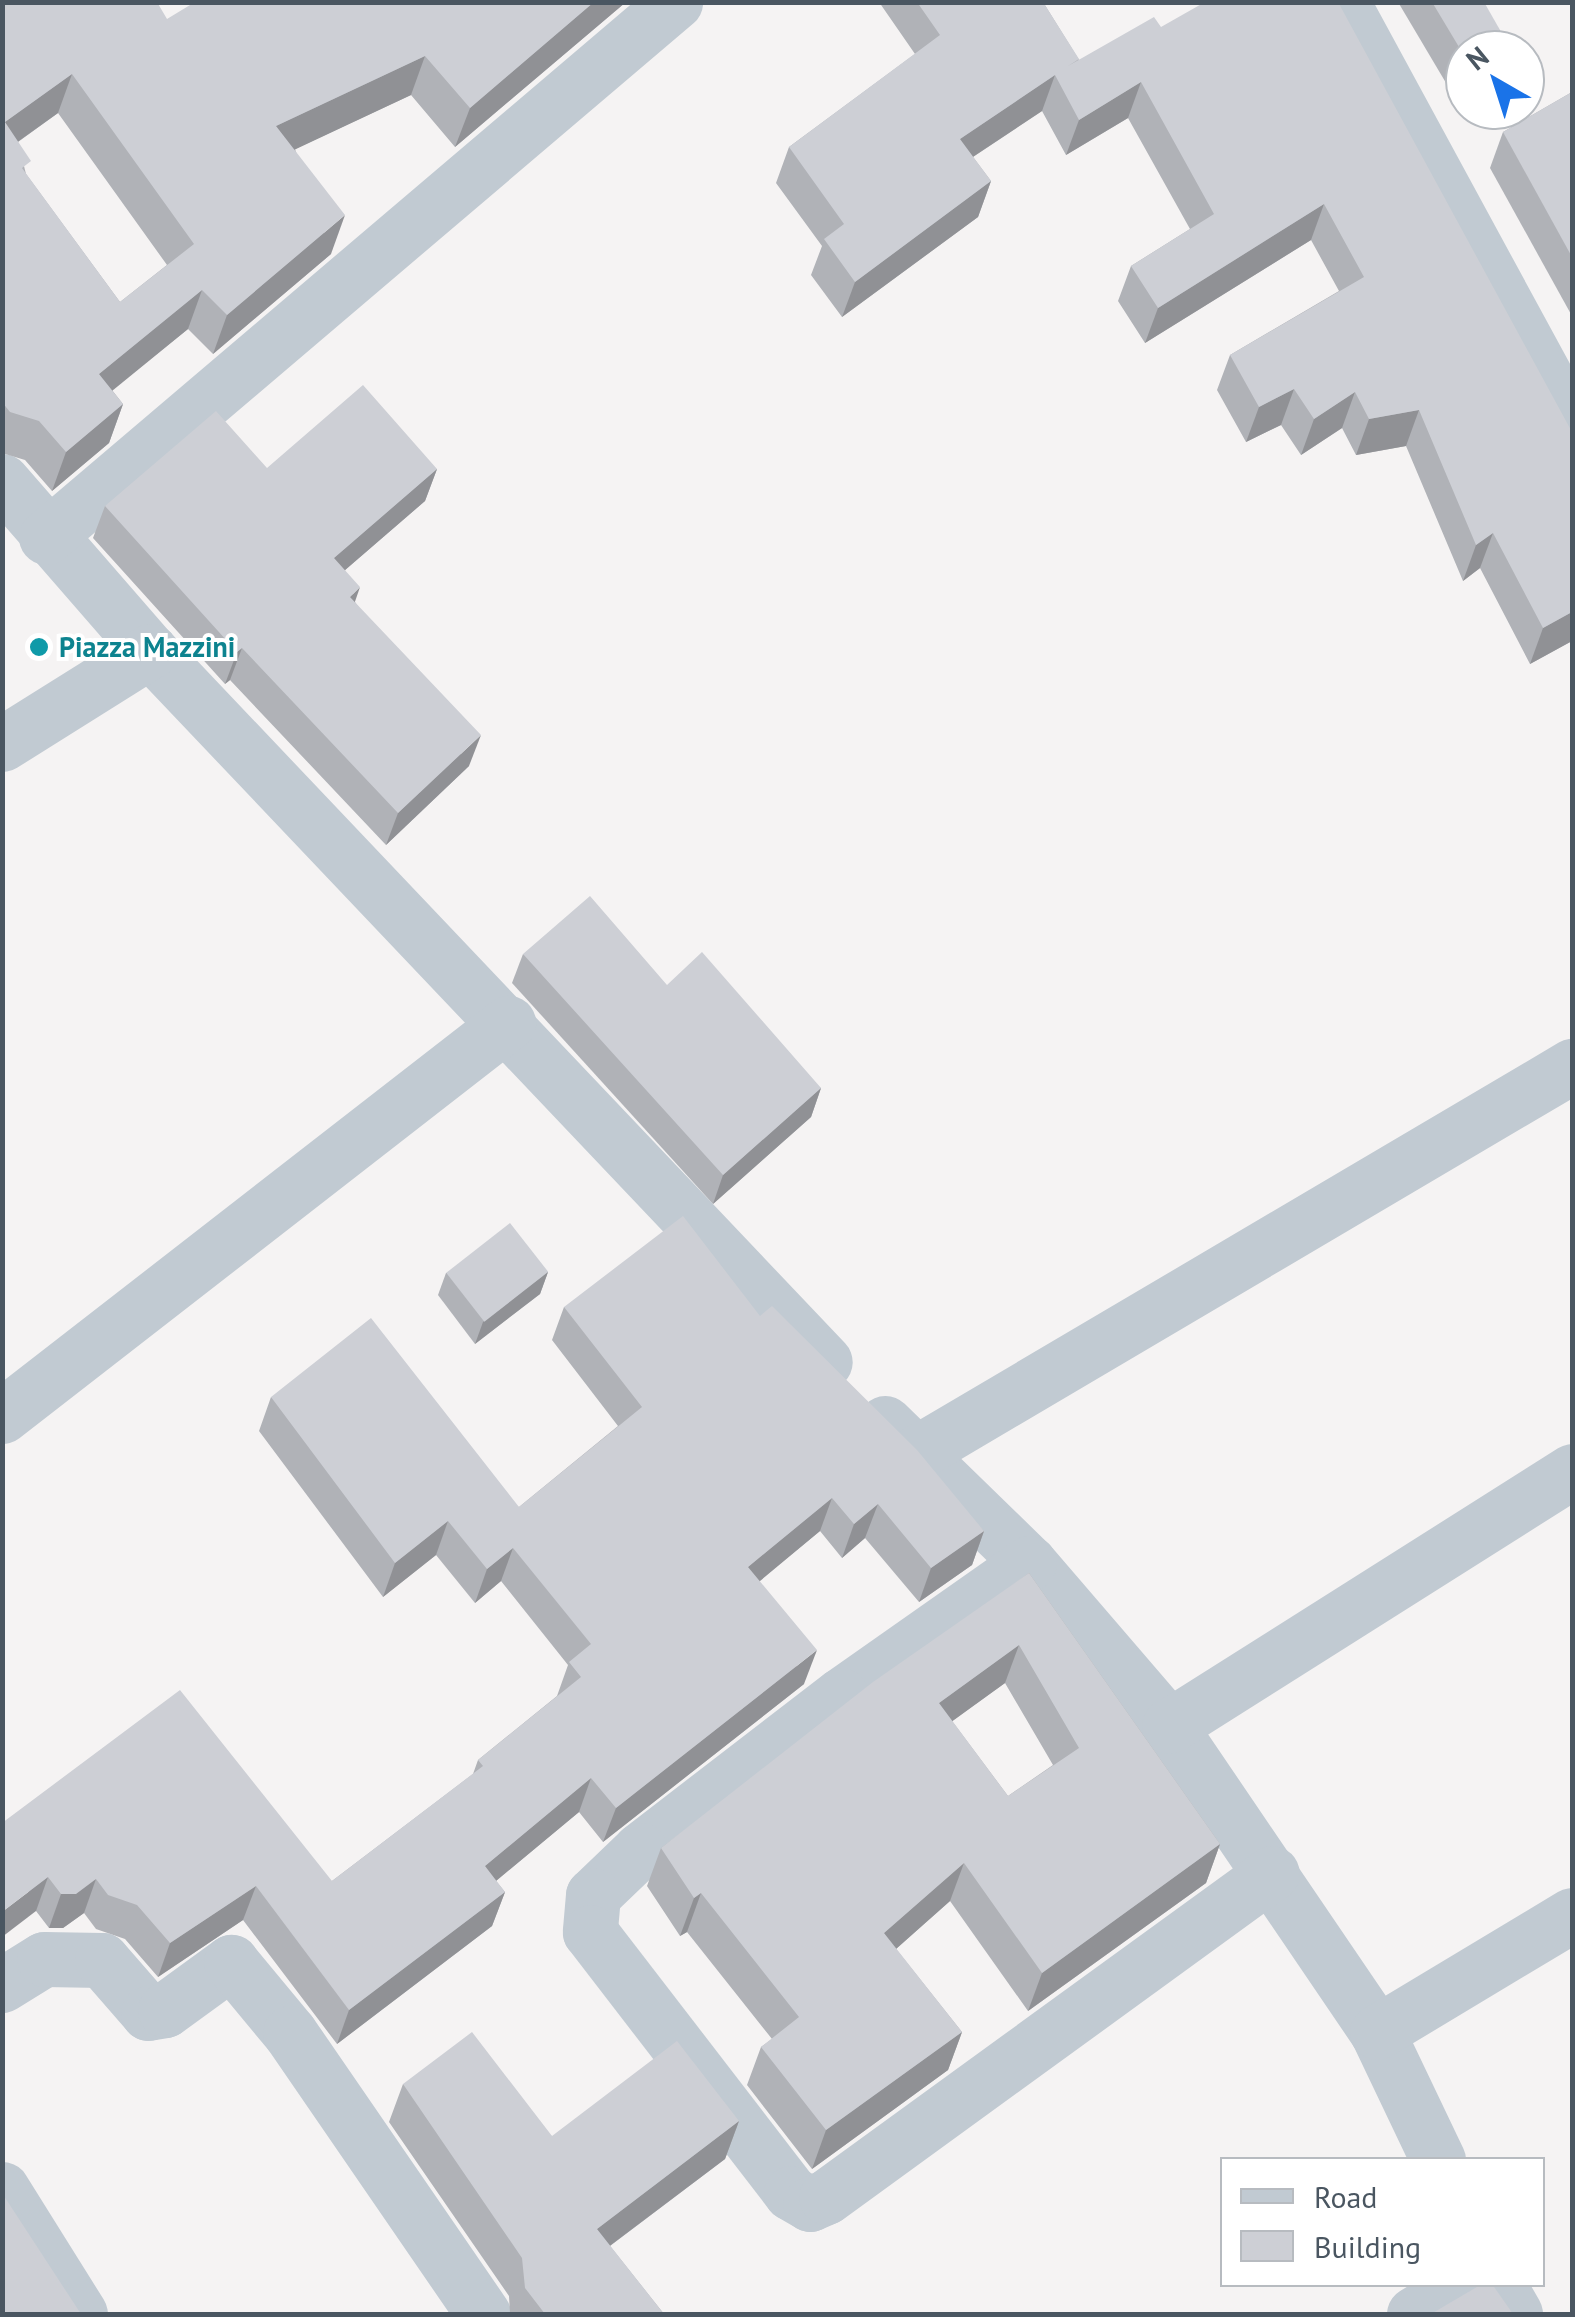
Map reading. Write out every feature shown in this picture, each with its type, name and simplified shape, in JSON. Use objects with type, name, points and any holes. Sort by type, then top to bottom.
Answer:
[{"type":"street","points":[[46,537],[675,2]]},
{"type":"street","points":[[1342,2],[1572,426]]},
{"type":"street","points":[[2,481],[46,537],[150,652],[508,1024],[697,1233],[1029,1563],[1169,1726],[1377,2032],[1437,2157]]},
{"type":"street","points":[[2,744],[150,652]]},
{"type":"street","points":[[2,1416],[508,1024]]},
{"type":"street","points":[[916,1454],[1572,1066]]},
{"type":"street","points":[[1169,1726],[1572,1471]]},
{"type":"street","points":[[1029,1563],[826,1707],[640,1850],[593,1896],[590,1932],[791,2193],[810,2204],[826,2197],[1272,1873]]},
{"type":"street","points":[[1377,2032],[1572,1916]]},
{"type":"street","points":[[2,1985],[44,1959],[102,1960],[148,2013],[166,2010],[231,1962],[290,2033],[483,2314]]},
{"type":"street","points":[[2,2189],[80,2314]]},
{"type":"street","points":[[1414,2314],[1458,2287]]},
{"type":"street","points":[[1500,2287],[1515,2314]]},
{"type":"building","points":[[2,2],[157,2],[167,19],[195,2],[594,2],[470,108],[425,56],[276,126],[345,215],[227,315],[202,290],[99,374],[123,404],[66,452],[39,421],[10,412],[2,402]],"holes":[[[72,74],[194,244],[120,302],[22,168],[31,161],[5,122]]]},
{"type":"building","points":[[917,2],[1043,2],[1079,59],[1068,66],[1154,17],[1161,27],[1205,2],[1338,2],[1572,432],[1572,612],[1543,628],[1493,533],[1476,545],[1419,410],[1369,419],[1355,392],[1314,419],[1294,389],[1259,407],[1230,355],[1364,277],[1324,204],[1158,308],[1131,266],[1214,214],[1141,82],[1079,120],[1055,75],[960,139],[991,181],[855,282],[824,239],[844,224],[789,147],[940,35]]},
{"type":"building","points":[[1432,2],[1484,2],[1500,30],[1449,30]]},
{"type":"building","points":[[1572,92],[1572,257],[1503,132],[1545,130],[1545,108]]},
{"type":"building","points":[[363,385],[437,469],[334,558],[360,587],[350,597],[481,735],[398,813],[242,648],[237,652],[105,506],[216,411],[267,468]]},
{"type":"building","points":[[590,896],[667,985],[702,952],[821,1088],[723,1175],[523,954]]},
{"type":"building","points":[[683,1216],[760,1316],[772,1306],[917,1450],[984,1531],[931,1568],[878,1504],[854,1524],[832,1498],[748,1567],[817,1650],[616,1808],[591,1778],[485,1866],[505,1892],[349,2010],[256,1886],[170,1943],[137,1905],[108,1895],[96,1879],[76,1894],[61,1894],[48,1877],[2,1912],[2,1823],[180,1690],[332,1881],[483,1766],[478,1760],[581,1677],[569,1662],[591,1644],[513,1548],[487,1569],[448,1521],[395,1563],[271,1397],[371,1318],[519,1507],[642,1407],[564,1307]]},
{"type":"building","points":[[510,1223],[548,1272],[484,1322],[446,1273]]},
{"type":"building","points":[[1029,1573],[1220,1844],[1042,1973],[964,1863],[884,1933],[962,2032],[826,2130],[761,2047],[799,2017],[701,1893],[694,1898],[661,1848],[873,1682]],"holes":[[[1019,1645],[1079,1748],[1008,1796],[939,1703]]]},
{"type":"building","points":[[472,2032],[552,2136],[677,2041],[739,2121],[597,2229],[664,2314],[545,2314],[525,2288],[522,2258],[403,2084]]},
{"type":"building","points":[[2,2193],[81,2314],[2,2314]]},
{"type":"building","points":[[1477,2287],[1494,2287],[1513,2314],[1431,2314]]},
{"type":"place","name":"Piazza Mazzini","points":[[39,647]]}]
